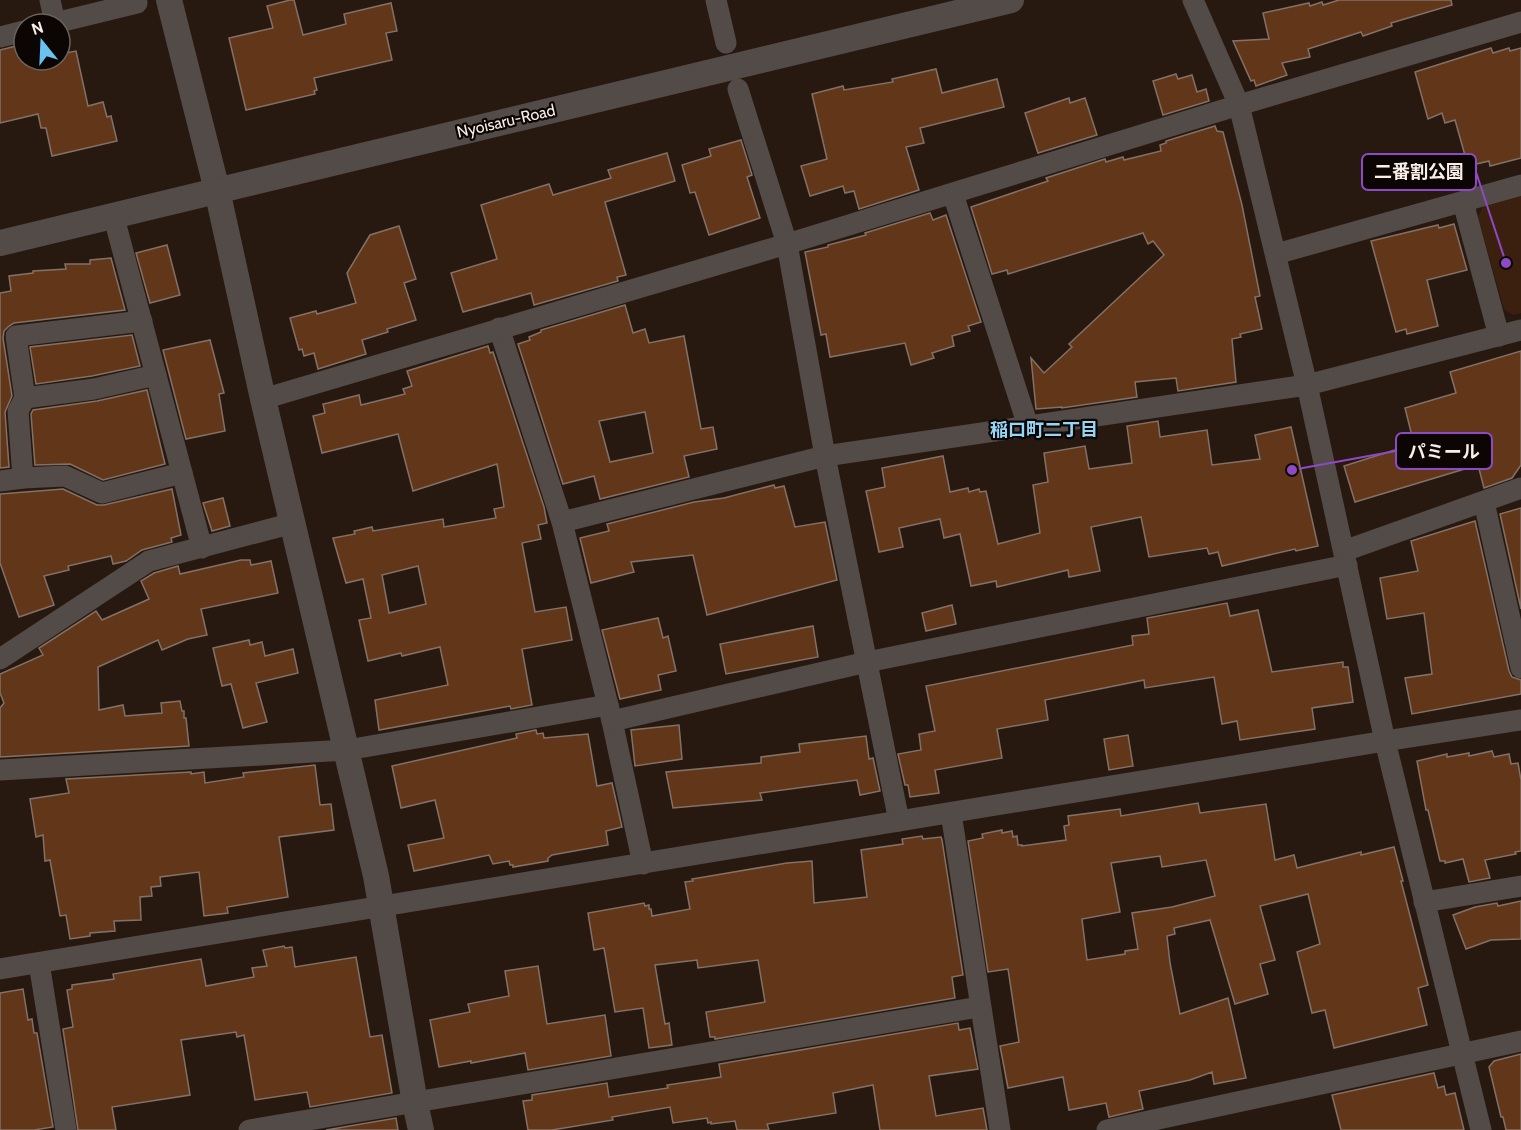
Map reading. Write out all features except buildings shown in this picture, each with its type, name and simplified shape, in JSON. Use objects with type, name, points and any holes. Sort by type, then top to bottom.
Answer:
[{"type":"street","points":[[169,0],[217,190],[263,399],[382,906],[421,1130]]},
{"type":"street","points":[[716,0],[726,43]]},
{"type":"street","name":"Nyoisaru-Road","points":[[0,243],[1011,0]]},
{"type":"street","points":[[1193,0],[1239,105],[1307,385],[1385,741],[1481,1130]]},
{"type":"street","points":[[72,19],[137,3]]},
{"type":"street","points":[[263,399],[787,244],[1239,105],[1521,22]]},
{"type":"street","points":[[738,89],[787,244],[825,456],[898,821]]},
{"type":"street","points":[[1276,254],[1521,185]]},
{"type":"street","points":[[953,194],[1028,426]]},
{"type":"street","points":[[1463,202],[1499,336]]},
{"type":"street","points":[[113,214],[202,548]]},
{"type":"street","points":[[23,478],[18,411],[25,398],[16,336],[142,321]]},
{"type":"street","points":[[499,328],[562,522],[610,713],[643,864]]},
{"type":"street","points":[[562,522],[825,456],[1307,385],[1521,330]]},
{"type":"street","points":[[25,398],[94,389],[156,375]]},
{"type":"street","points":[[0,481],[65,476],[102,493],[182,472]]},
{"type":"street","points":[[0,770],[347,750],[610,713],[867,662],[1346,558],[1521,488]]},
{"type":"street","points":[[1484,502],[1520,658]]},
{"type":"street","points":[[0,659],[149,561],[293,523]]},
{"type":"street","points":[[0,969],[1521,720]]},
{"type":"street","points":[[951,813],[1000,1130]]},
{"type":"street","points":[[1424,902],[1521,886]]},
{"type":"street","points":[[39,963],[66,1130]]},
{"type":"street","points":[[249,1130],[980,1008]]},
{"type":"street","points":[[1107,1130],[1521,1041]]},
{"type":"shaded area","points":[[1521,196],[1521,313],[1513,315],[1504,309],[1478,217],[1483,207]]},
{"type":"place","name":"二番割公園","points":[[1506,263]]},
{"type":"place","name":"パミール","points":[[1292,470]]},
{"type":"district","name":"稲口町二丁目","points":[[1044,430]]}]
